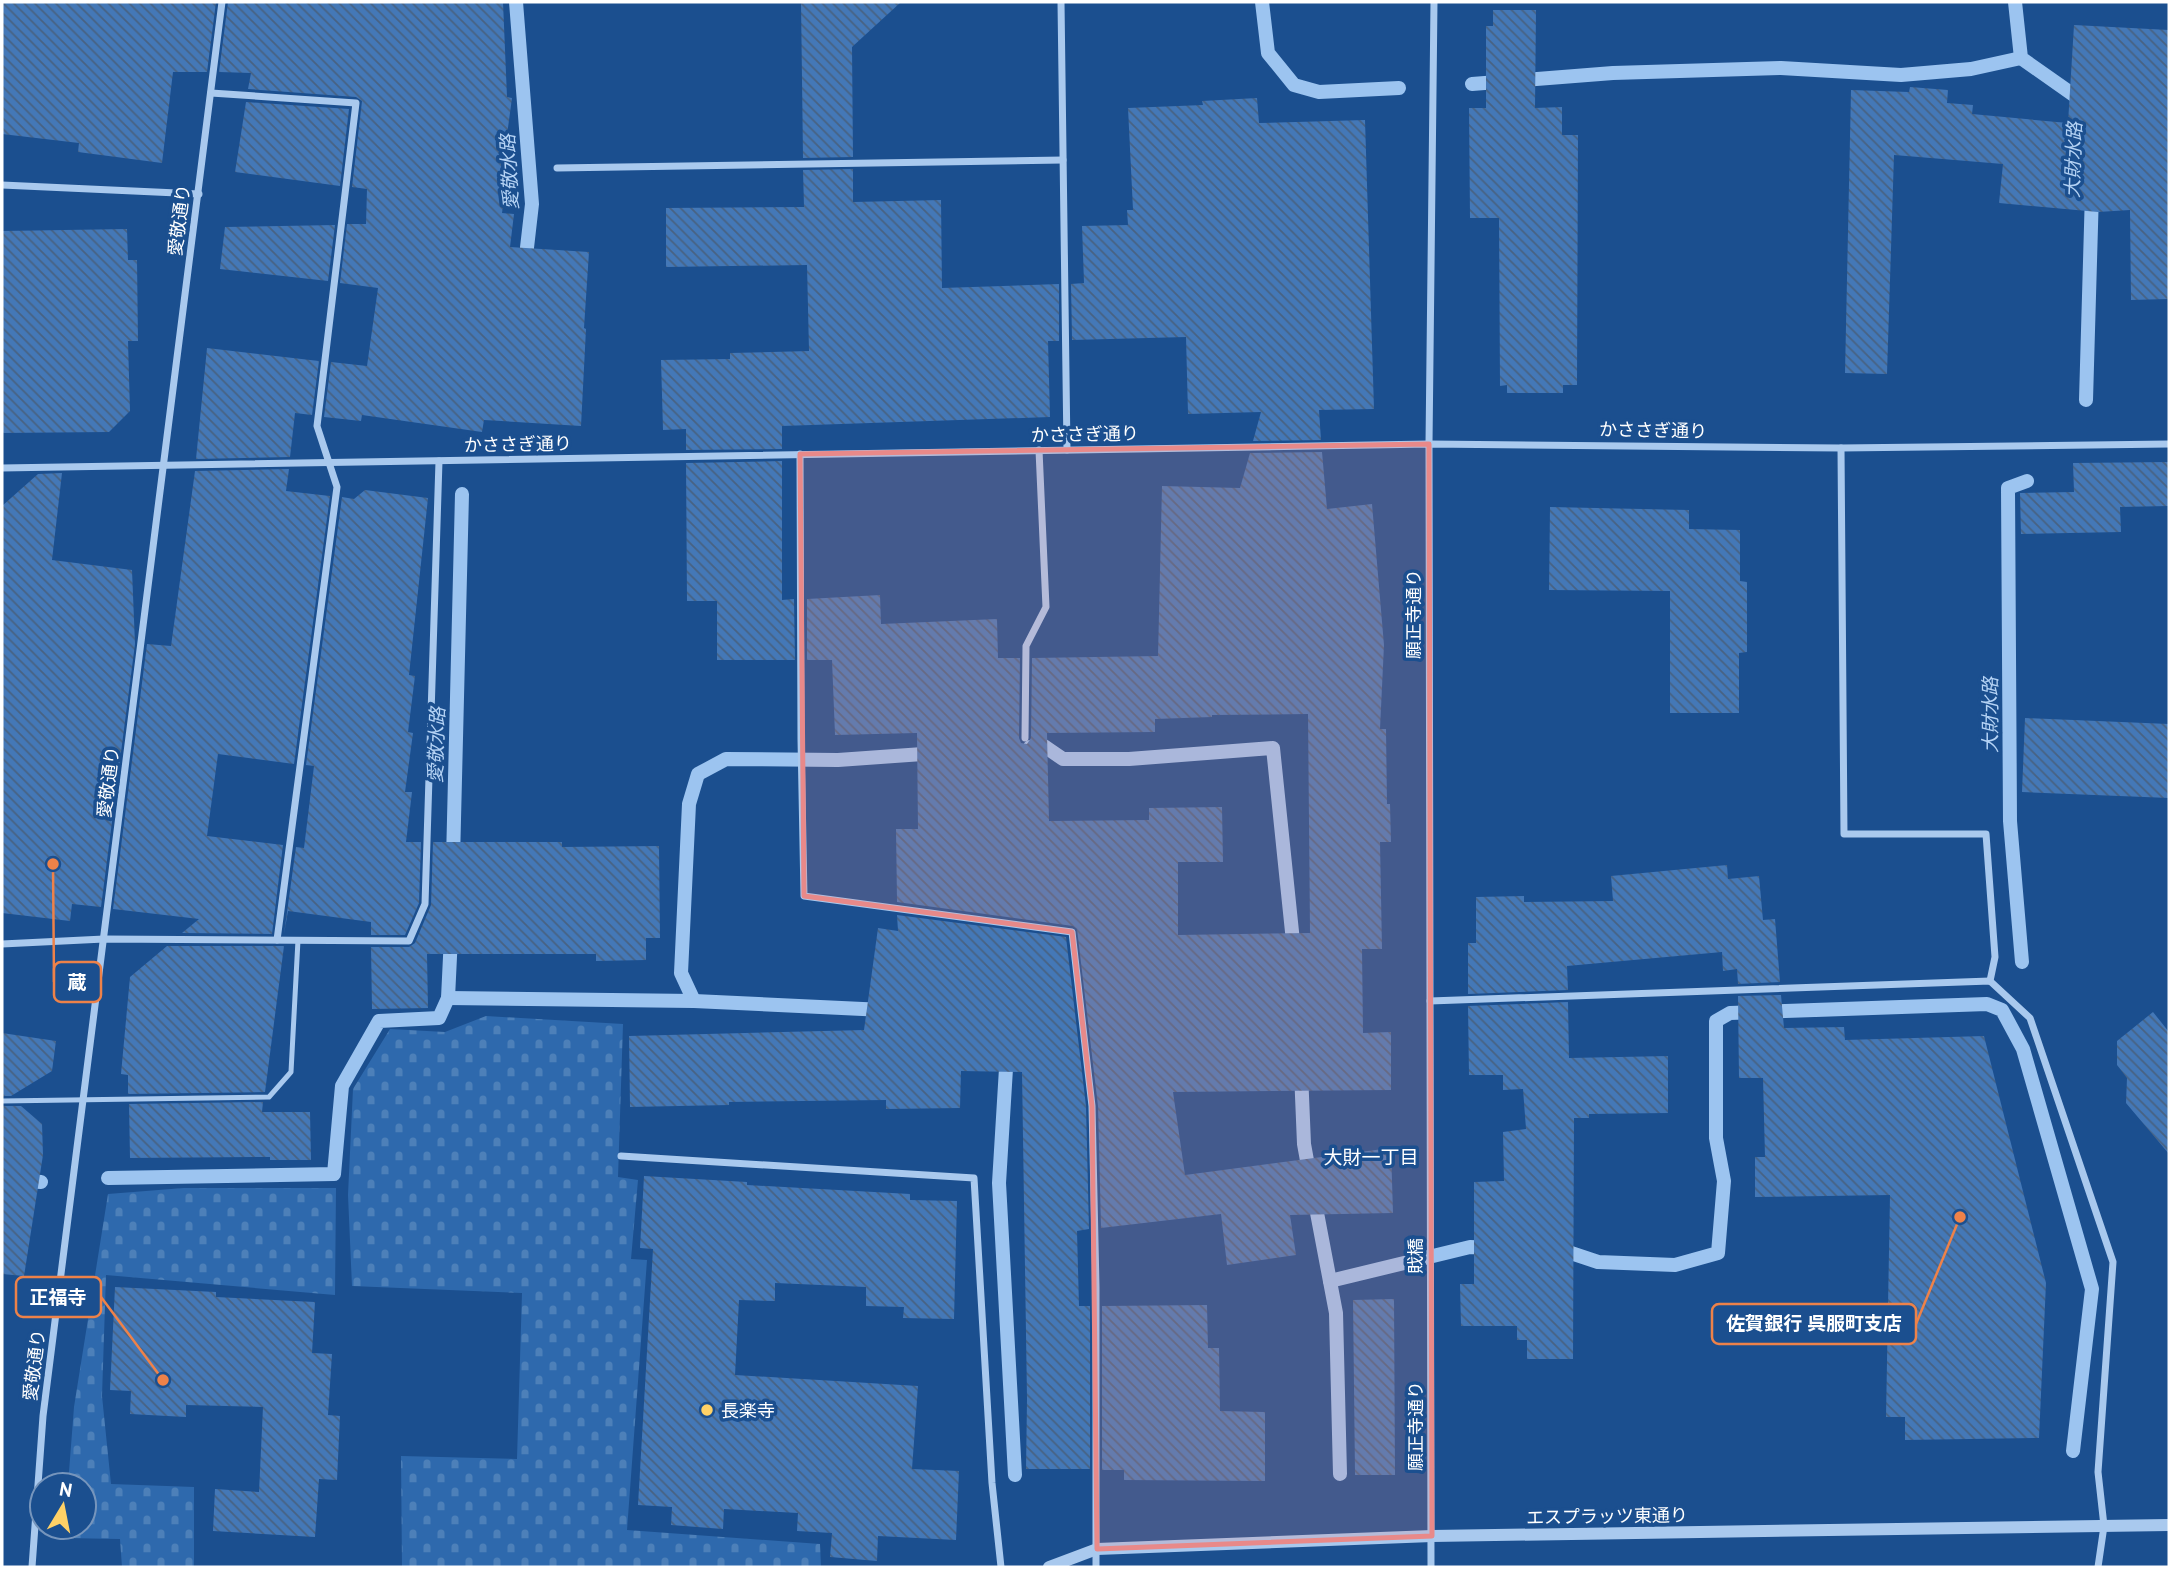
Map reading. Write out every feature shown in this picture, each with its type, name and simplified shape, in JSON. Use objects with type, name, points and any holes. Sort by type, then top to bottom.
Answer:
[{"type":"street","name":"愛敬通り","points":[[32,1567],[43,1416],[222,2]]},
{"type":"street","points":[[1061,2],[1067,450]]},
{"type":"street","name":"願正寺通り","points":[[1431,1227],[1429,444],[1434,2]]},
{"type":"street","points":[[211,93],[356,103],[317,426],[337,487],[276,940]]},
{"type":"street","points":[[557,168],[1063,160]]},
{"type":"street","points":[[2,185],[198,194]]},
{"type":"street","name":"かささぎ通り","points":[[2,468],[1429,444],[1841,448],[2169,444]]},
{"type":"street","points":[[1841,448],[1844,834],[1986,834],[1995,957],[1990,981]]},
{"type":"street","points":[[1025,738],[1026,646],[1046,607],[1039,450]]},
{"type":"street","points":[[800,454],[804,896],[1072,932],[1092,1107],[1096,1567]]},
{"type":"street","points":[[2,944],[104,939],[410,941],[425,904],[439,461]]},
{"type":"street","points":[[1430,1001],[1990,981],[2030,1018],[2113,1262],[2098,1472],[2104,1526],[2098,1567]]},
{"type":"street","points":[[621,1156],[974,1178],[992,1483],[1001,1567]]},
{"type":"street","name":"戝橋","points":[[1431,1227],[1431,1286]]},
{"type":"street","name":"願正寺通り","points":[[1431,1286],[1431,1567]]},
{"type":"street","name":"エスプラッツ東通り","points":[[1049,1567],[1097,1549],[1432,1536],[2169,1525]]},
{"type":"lane","points":[[2,1101],[269,1097],[291,1072],[298,940]]},
{"type":"highlighted area","points":[[1429,444],[1432,1536],[1097,1549],[1092,1106],[1072,932],[804,896],[800,454]]},
{"type":"green space","points":[[486,1016],[623,1024],[618,1177],[638,1180],[631,1259],[647,1260],[627,1530],[820,1544],[821,1567],[402,1567],[401,1456],[517,1459],[522,1293],[352,1286],[348,1195],[353,1089],[390,1029],[445,1032]]},
{"type":"green space","points":[[184,1188],[336,1188],[335,1295],[106,1275],[102,1396],[111,1484],[194,1487],[194,1567],[122,1567],[120,1539],[98,1539],[98,1471],[69,1471],[74,1407],[108,1194]]},
{"type":"building","points":[[2,2],[216,2],[207,72],[173,72],[162,163],[78,152],[79,143],[2,134]]},
{"type":"building","points":[[228,2],[503,2],[507,97],[512,98],[507,135],[513,135],[502,213],[514,214],[510,247],[589,252],[581,426],[484,420],[482,432],[362,415],[361,421],[324,417],[331,362],[367,366],[378,288],[340,283],[347,224],[366,224],[367,189],[352,187],[362,101],[356,97],[248,89],[251,73],[219,72]]},
{"type":"building","points":[[801,2],[901,2],[852,47],[853,157],[803,158]]},
{"type":"building","points":[[1493,10],[1536,10],[1535,108],[1562,107],[1562,135],[1578,135],[1577,385],[1563,385],[1563,393],[1507,393],[1507,385],[1500,386],[1499,218],[1470,218],[1469,108],[1486,108],[1486,26],[1493,26]]},
{"type":"building","points":[[2074,25],[2169,30],[2169,299],[2131,300],[2130,210],[2098,212],[1999,203],[2003,164],[1894,155],[1887,374],[1845,373],[1851,90],[1909,92],[1910,87],[1948,90],[1947,103],[1973,105],[1972,114],[2068,123]]},
{"type":"building","points":[[1257,98],[1259,123],[1365,120],[1374,409],[1319,410],[1321,440],[1253,441],[1261,412],[1188,414],[1186,337],[1072,340],[1071,284],[1084,283],[1082,226],[1128,225],[1127,210],[1133,210],[1128,108],[1203,105],[1202,101]]},
{"type":"building","points":[[246,102],[349,109],[340,186],[235,172]]},
{"type":"building","points":[[853,169],[853,202],[941,200],[942,288],[1059,284],[1059,341],[1048,341],[1050,417],[782,426],[782,449],[686,450],[686,429],[663,430],[661,360],[730,359],[730,353],[809,351],[807,265],[666,267],[666,208],[804,207],[803,170]]},
{"type":"building","points":[[335,225],[328,281],[220,269],[225,227]]},
{"type":"building","points":[[127,229],[128,260],[137,260],[138,341],[128,341],[130,411],[109,432],[2,433],[2,231]]},
{"type":"building","points":[[207,348],[319,361],[312,415],[295,413],[290,457],[196,459]]},
{"type":"building","points":[[1322,452],[1327,509],[1372,504],[1384,645],[1380,729],[1386,729],[1387,804],[1390,804],[1391,842],[1380,842],[1382,949],[1362,949],[1363,1033],[1391,1032],[1391,1090],[1173,1092],[1185,1175],[1391,1148],[1393,1213],[1290,1215],[1296,1255],[1227,1265],[1221,1214],[1101,1228],[1098,1106],[1077,929],[1073,926],[897,902],[896,829],[918,829],[917,733],[835,735],[832,660],[807,660],[807,599],[880,595],[881,624],[997,619],[998,658],[1020,658],[1019,738],[1021,743],[1027,744],[1031,738],[1032,658],[1158,656],[1162,486],[1240,488],[1250,453]],"holes":[[[1308,714],[1310,933],[1178,935],[1178,862],[1223,862],[1222,807],[1149,808],[1149,820],[1049,821],[1047,733],[1155,732],[1155,719],[1212,715]]]},
{"type":"building","points":[[782,461],[782,600],[794,599],[795,660],[717,660],[717,601],[687,601],[686,463]]},
{"type":"building","points":[[2169,462],[2169,506],[2120,507],[2121,532],[2021,534],[2020,493],[2074,492],[2073,463]]},
{"type":"building","points":[[289,469],[286,491],[330,496],[294,764],[218,754],[207,836],[283,845],[272,934],[182,933],[199,919],[113,909],[147,644],[171,646],[195,471]]},
{"type":"building","points":[[62,473],[52,560],[132,570],[135,644],[101,907],[72,904],[70,921],[2,913],[2,506],[38,474]]},
{"type":"building","points":[[365,490],[428,498],[409,675],[415,676],[408,732],[413,733],[405,792],[412,792],[406,842],[421,842],[419,903],[405,935],[371,935],[371,922],[288,911],[284,934],[296,847],[304,848],[314,766],[306,765],[342,497],[354,499]]},
{"type":"building","points":[[1550,507],[1689,510],[1689,529],[1740,530],[1740,581],[1747,582],[1747,652],[1739,653],[1739,713],[1670,713],[1670,591],[1549,590]]},
{"type":"building","points":[[2025,718],[2169,724],[2169,798],[2022,792]]},
{"type":"building","points":[[433,842],[562,842],[562,847],[659,846],[660,938],[646,938],[646,960],[596,961],[596,954],[427,954],[428,1008],[372,1009],[371,947],[409,947],[415,943],[431,905]]},
{"type":"building","points":[[1727,865],[1728,879],[1759,876],[1763,920],[1775,919],[1780,982],[1738,984],[1737,969],[1723,971],[1722,952],[1567,966],[1568,990],[1468,994],[1468,943],[1476,943],[1476,897],[1524,896],[1524,902],[1613,901],[1611,876]]},
{"type":"building","points":[[897,915],[1066,937],[1086,1106],[1089,1229],[1077,1231],[1079,1306],[1090,1306],[1090,1469],[1026,1469],[1022,1072],[961,1071],[960,1108],[886,1109],[886,1100],[729,1102],[729,1105],[630,1107],[629,1036],[864,1030],[878,928],[898,931]]},
{"type":"building","points":[[167,946],[284,946],[265,1092],[128,1094],[128,1075],[121,1074],[130,977]]},
{"type":"building","points":[[1781,995],[1784,1028],[1844,1027],[1845,1040],[1984,1036],[2046,1283],[2039,1438],[1905,1440],[1905,1417],[1886,1417],[1890,1195],[1755,1197],[1755,1157],[1765,1157],[1763,1078],[1739,1078],[1738,996]]},
{"type":"building","points":[[1568,1002],[1569,1058],[1668,1056],[1668,1113],[1589,1114],[1589,1118],[1574,1118],[1573,1359],[1527,1359],[1527,1340],[1517,1340],[1517,1326],[1461,1326],[1460,1284],[1474,1284],[1474,1182],[1504,1181],[1503,1132],[1526,1129],[1523,1089],[1503,1090],[1503,1075],[1469,1075],[1468,1006]]},
{"type":"building","points":[[2153,1012],[2169,1032],[2169,1154],[2126,1103],[2127,1078],[2117,1065],[2117,1041]]},
{"type":"building","points":[[2,1033],[56,1041],[52,1071],[11,1096],[2,1096]]},
{"type":"building","points":[[263,1102],[262,1112],[310,1112],[311,1160],[270,1160],[270,1157],[130,1158],[129,1104]]},
{"type":"building","points":[[2,1106],[21,1106],[42,1124],[43,1155],[24,1276],[2,1274]]},
{"type":"building","points":[[644,1176],[910,1194],[910,1200],[957,1201],[954,1319],[903,1318],[904,1307],[866,1306],[866,1287],[775,1283],[775,1301],[739,1300],[735,1375],[918,1386],[912,1469],[959,1471],[956,1540],[878,1536],[877,1561],[830,1557],[832,1533],[797,1531],[798,1513],[724,1509],[723,1529],[671,1525],[672,1507],[638,1505],[653,1249],[640,1248]]},
{"type":"building","points":[[115,1287],[216,1292],[216,1297],[315,1302],[312,1353],[332,1354],[328,1415],[340,1416],[337,1480],[319,1479],[315,1537],[213,1531],[215,1489],[259,1492],[263,1407],[186,1405],[186,1417],[130,1414],[131,1391],[110,1390]]},
{"type":"building","points":[[1394,1299],[1395,1475],[1355,1475],[1353,1300]]},
{"type":"building","points":[[1207,1305],[1208,1348],[1219,1348],[1220,1411],[1265,1412],[1265,1481],[1124,1480],[1124,1470],[1102,1470],[1102,1306]]},
{"type":"waterway","name":"愛敬水路","points":[[516,2],[532,204],[525,265]]},
{"type":"waterway","points":[[1262,2],[1268,53],[1294,85],[1319,92],[1399,88]]},
{"type":"waterway","name":"大財水路","points":[[2015,2],[2021,58],[2085,103]]},
{"type":"waterway","points":[[1472,84],[1613,73],[1781,68],[1901,75],[1971,69],[2021,58]]},
{"type":"waterway","name":"大財水路","points":[[2086,400],[2092,192]]},
{"type":"waterway","name":"大財水路","points":[[2022,962],[2010,821],[2008,488],[2027,481]]},
{"type":"waterway","name":"愛敬水路","points":[[453,860],[462,494]]},
{"type":"waterway","points":[[1030,747],[1044,746],[1063,759],[1129,759],[1273,748],[1294,951]]},
{"type":"waterway","points":[[448,998],[694,1001],[681,973],[689,804],[698,774],[726,759],[838,760],[937,753]]},
{"type":"waterway","points":[[108,1178],[334,1174],[342,1086],[379,1021],[439,1018],[448,998],[451,936]]},
{"type":"waterway","points":[[694,1001],[884,1010]]},
{"type":"waterway","points":[[1556,1253],[1571,1253],[1598,1262],[1675,1265],[1718,1253],[1724,1181],[1716,1138],[1716,1021],[1730,1013],[1987,1004],[2002,1010],[2023,1049],[2092,1289],[2073,1451]]},
{"type":"waterway","points":[[1007,1052],[999,1183],[1015,1475]]},
{"type":"waterway","points":[[1301,1072],[1304,1144],[1310,1177]]},
{"type":"waterway","points":[[2,1179],[41,1182]]},
{"type":"waterway","points":[[1314,1197],[1336,1313],[1340,1474]]},
{"type":"waterway","points":[[1330,1281],[1470,1247],[1491,1248]]},
{"type":"place","name":"蔵","points":[[53,864]]},
{"type":"place","name":"佐賀銀行 呉服町支店","points":[[1960,1217]]},
{"type":"place","name":"正福寺","points":[[163,1380]]},
{"type":"place","name":"長楽寺","points":[[707,1410]]},
{"type":"district","name":"大財一丁目","points":[[1371,1157]]}]
